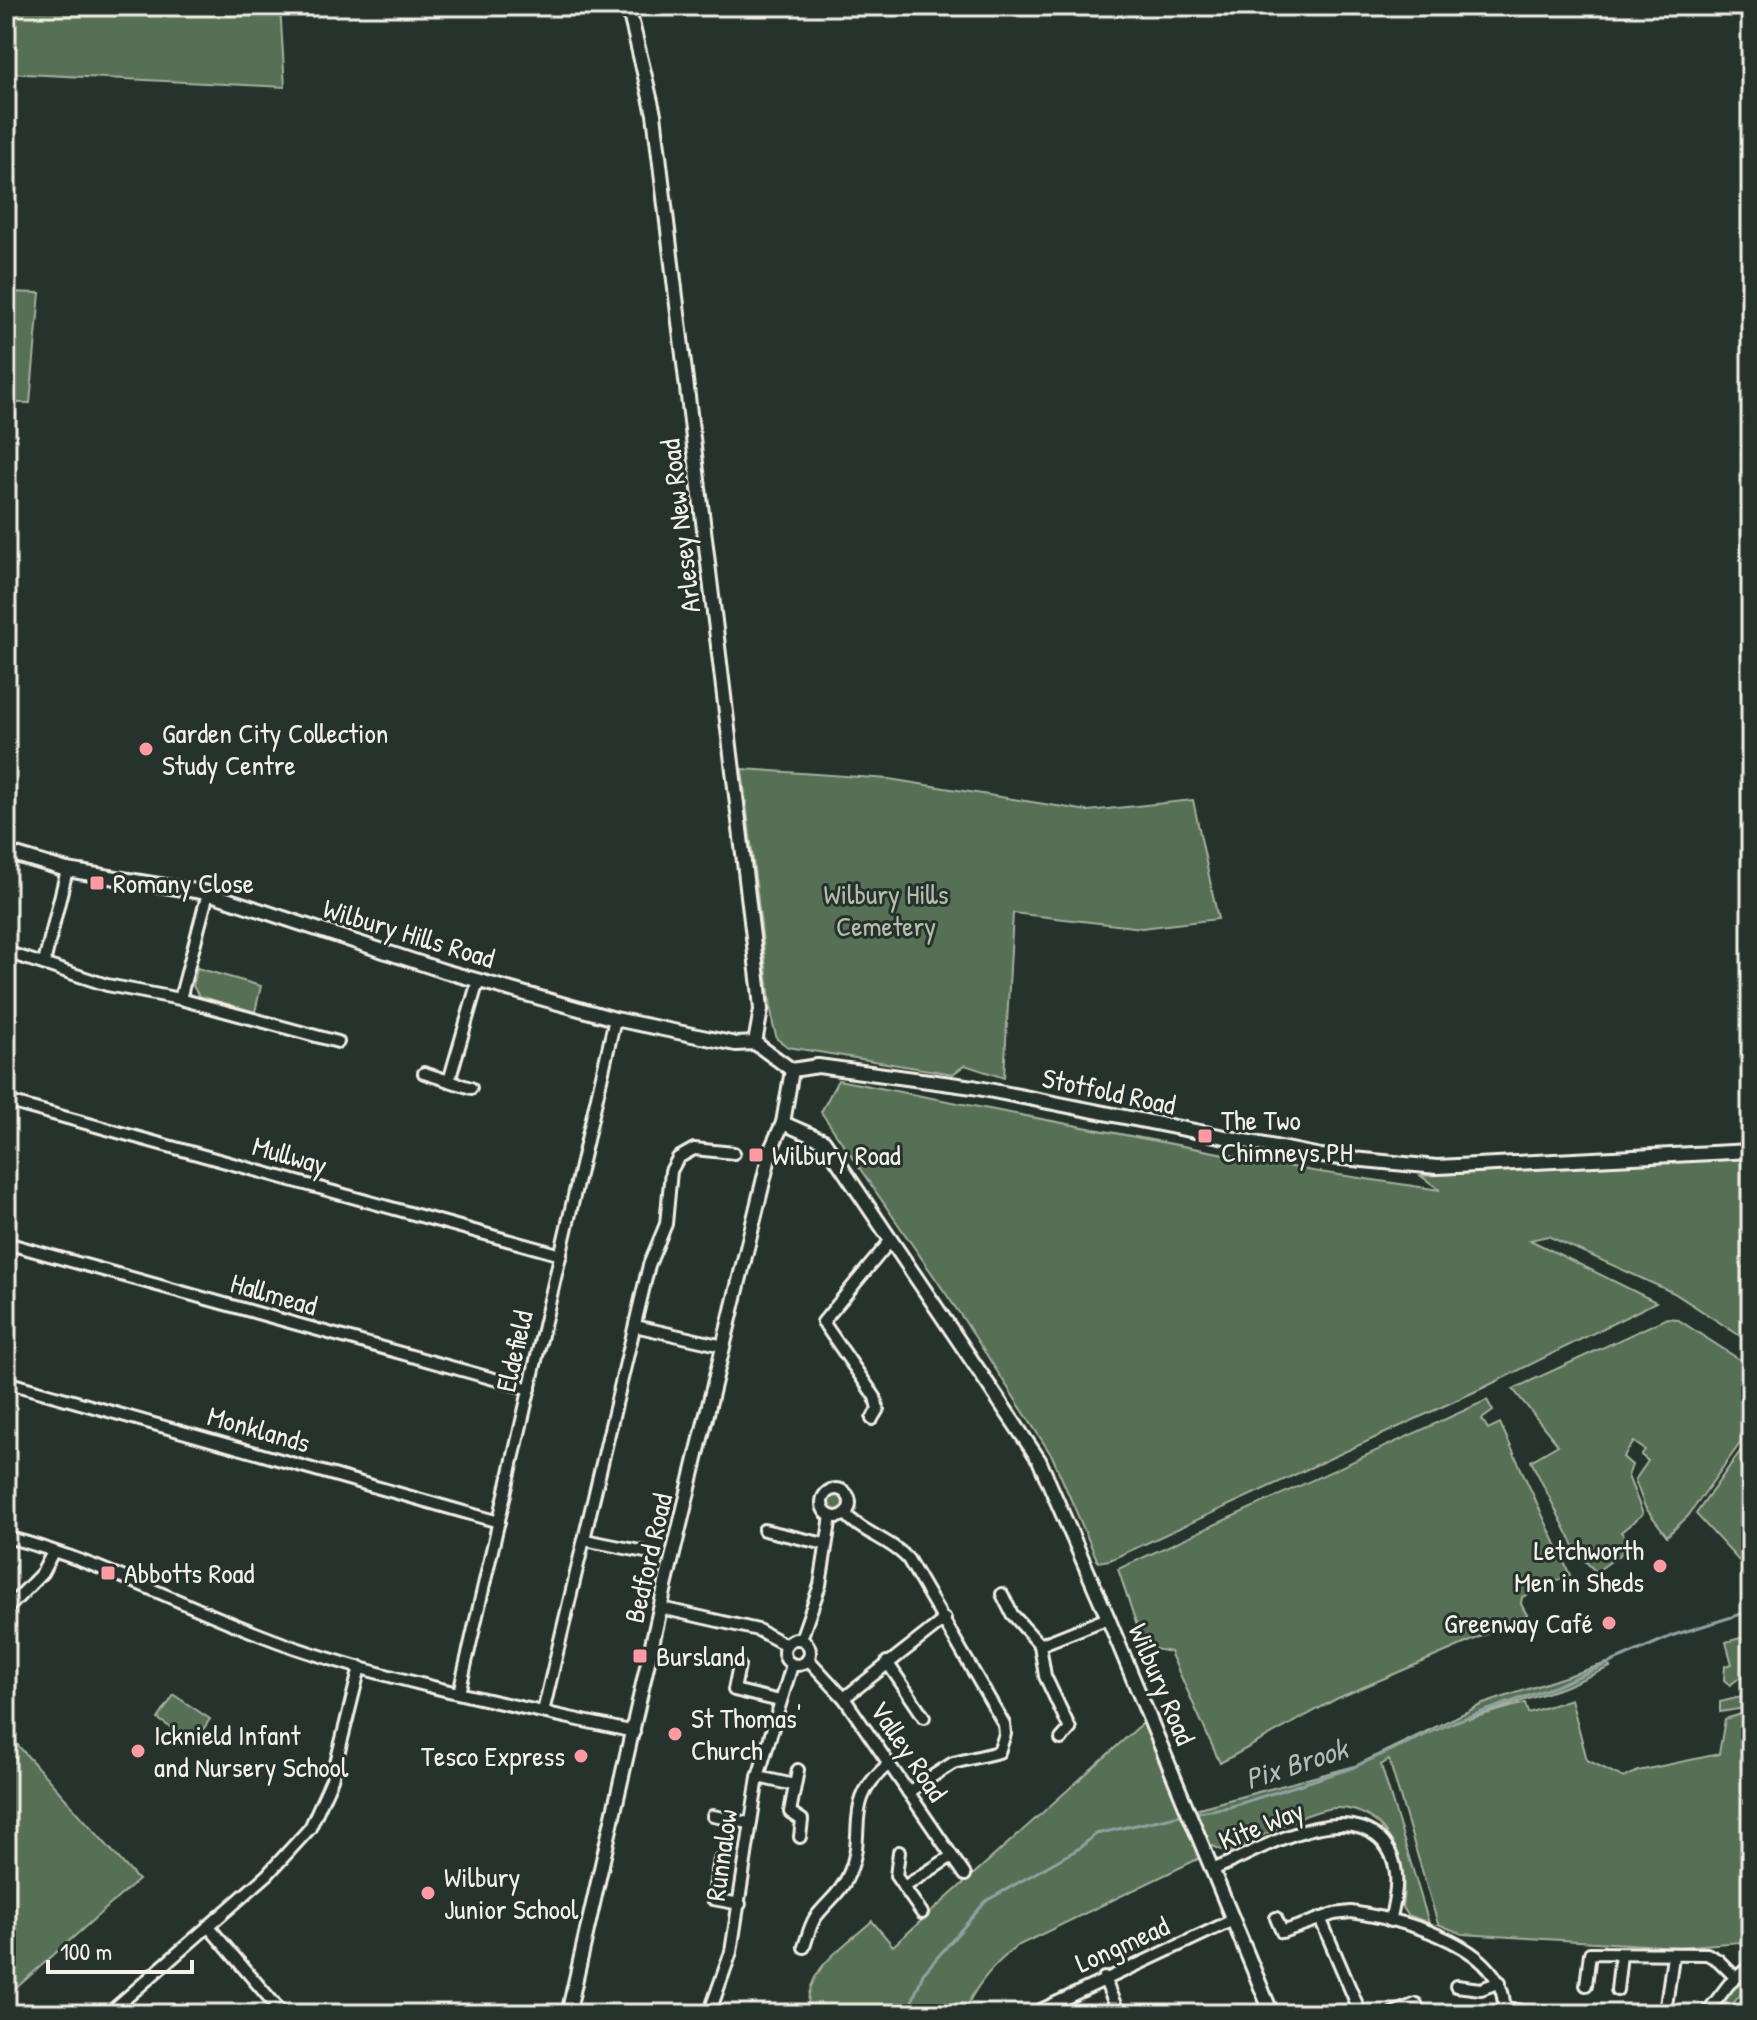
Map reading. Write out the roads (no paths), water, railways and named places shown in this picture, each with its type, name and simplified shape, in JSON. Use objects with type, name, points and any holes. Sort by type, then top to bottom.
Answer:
[{"type":"street","name":"Arlesey New Road","points":[[628,6],[654,114],[710,569],[759,987],[761,1010],[755,1043]]},
{"type":"street","name":"Wilbury Hills Road","points":[[6,852],[67,870],[208,893],[478,981],[615,1019],[736,1044],[755,1043]]},
{"type":"street","points":[[44,963],[67,870]]},
{"type":"street","points":[[180,999],[208,893]]},
{"type":"street","points":[[6,952],[107,985],[180,999],[338,1042]]},
{"type":"street","points":[[449,1081],[478,981]]},
{"type":"street","name":"Eldefield","points":[[459,1693],[615,1019]]},
{"type":"street","points":[[755,1043],[792,1070]]},
{"type":"street","name":"Stotfold Road","points":[[792,1070],[818,1066],[958,1085],[1321,1156],[1437,1167],[1751,1151]]},
{"type":"street","name":"Bedford Road","points":[[568,2014],[723,1346],[771,1149],[783,1123],[792,1070]]},
{"type":"street","points":[[424,1073],[471,1088]]},
{"type":"street","name":"Mullway","points":[[6,1101],[561,1255]]},
{"type":"street","name":"Wilbury Road","points":[[783,1123],[824,1141],[1039,1460],[1272,2014]]},
{"type":"street","points":[[543,1712],[649,1265],[666,1224],[673,1164],[694,1149],[734,1153]]},
{"type":"street","points":[[872,1419],[878,1409],[875,1397],[823,1322],[891,1240]]},
{"type":"street","name":"Hallmead","points":[[6,1243],[530,1389]]},
{"type":"street","points":[[635,1326],[723,1346]]},
{"type":"street","name":"Monklands","points":[[6,1382],[499,1522]]},
{"type":"street","points":[[833,1489],[841,1490],[850,1498],[846,1514],[831,1516],[824,1510],[822,1501],[833,1489]]},
{"type":"street","points":[[846,1514],[853,1523],[876,1533],[900,1551],[945,1619],[1004,1724],[1003,1744],[999,1752],[953,1763],[908,1792]]},
{"type":"street","points":[[661,1608],[758,1630],[786,1645],[801,1639],[820,1585],[831,1516]]},
{"type":"street","points":[[764,1530],[825,1544]]},
{"type":"street","points":[[6,1537],[53,1552],[226,1622],[360,1667],[459,1693],[634,1732]]},
{"type":"street","name":"Bedford Road","points":[[585,1540],[645,1552]]},
{"type":"street","points":[[6,1610],[42,1573],[53,1552]]},
{"type":"street","points":[[1002,1594],[1012,1614],[1040,1645],[1045,1676],[1070,1729],[1061,1739]]},
{"type":"street","points":[[1040,1645],[1108,1618]]},
{"type":"street","points":[[844,1698],[945,1619]]},
{"type":"street","points":[[786,1645],[784,1656],[792,1665],[801,1665],[808,1659],[810,1648],[801,1639]]},
{"type":"street","name":"Valley Road","points":[[808,1659],[844,1698],[965,1875]]},
{"type":"street","points":[[887,1662],[924,1717]]},
{"type":"street","points":[[739,1665],[734,1690],[780,1701]]},
{"type":"street","name":"Runnalow","points":[[709,2014],[731,1952],[758,1777],[792,1665]]},
{"type":"street","points":[[108,2014],[267,1875],[310,1828],[332,1779],[360,1667]]},
{"type":"street","points":[[804,1947],[815,1918],[844,1884],[851,1870],[860,1798],[875,1776],[889,1764]]},
{"type":"street","points":[[798,1770],[790,1812],[802,1820],[800,1837]]},
{"type":"street","points":[[758,1777],[794,1785]]},
{"type":"street","points":[[713,1816],[749,1823]]},
{"type":"street","name":"Kite Way","points":[[1212,1870],[1316,1827],[1354,1824],[1375,1835],[1394,1858],[1397,1884],[1390,1921]]},
{"type":"street","points":[[899,1852],[896,1876],[922,1913]]},
{"type":"street","points":[[904,1887],[952,1856]]},
{"type":"street","points":[[720,1860],[713,1899],[740,1904]]},
{"type":"street","points":[[1276,1918],[1282,1932],[1320,1918],[1351,1912],[1390,1921],[1475,1954],[1500,1982],[1504,2010],[1533,2014]]},
{"type":"street","points":[[1320,1918],[1361,2014]]},
{"type":"street","name":"Longmead","points":[[1032,2014],[1233,1920]]},
{"type":"street","points":[[208,1926],[283,2014]]},
{"type":"street","points":[[1586,1985],[1590,1953],[1707,1954],[1736,1978]]},
{"type":"street","points":[[1617,1990],[1621,1954]]},
{"type":"street","points":[[1665,2013],[1673,1956]]},
{"type":"street","points":[[1706,2014],[1751,1965]]},
{"type":"street","points":[[1104,1978],[1119,2014]]},
{"type":"street","points":[[1456,1986],[1481,1989],[1500,1982]]},
{"type":"street","points":[[1391,2014],[1416,2004],[1421,2014]]},
{"type":"waterway","name":"Pix Brook","points":[[1192,1813],[1229,1807],[1352,1768],[1454,1722],[1556,1686],[1674,1635],[1751,1611]]},
{"type":"waterway","name":"Pix Brook","points":[[907,2014],[923,1974],[986,1901],[1078,1849],[1096,1834],[1185,1814]]},
{"type":"place","name":"Garden City Collection Study Centre","points":[[146,749]]},
{"type":"place","name":"Romany Close","points":[[97,883]]},
{"type":"place","name":"The Two Chimneys PH","points":[[1205,1136]]},
{"type":"place","name":"Wilbury Road","points":[[756,1155]]},
{"type":"place","name":"Letchworth Men in Sheds","points":[[1660,1566]]},
{"type":"place","name":"Abbotts Road","points":[[108,1573]]},
{"type":"place","name":"Greenway Café","points":[[1609,1623]]},
{"type":"place","name":"Bursland","points":[[640,1656]]},
{"type":"place","name":"St Thomas' Church","points":[[675,1734]]},
{"type":"place","name":"Icknield Infant and Nursery School","points":[[138,1751]]},
{"type":"place","name":"Tesco Express","points":[[581,1756]]},
{"type":"place","name":"Wilbury Junior School","points":[[428,1893]]},
{"type":"park label","name":"Wilbury Hills Cemetery","points":[[886,910]]}]
